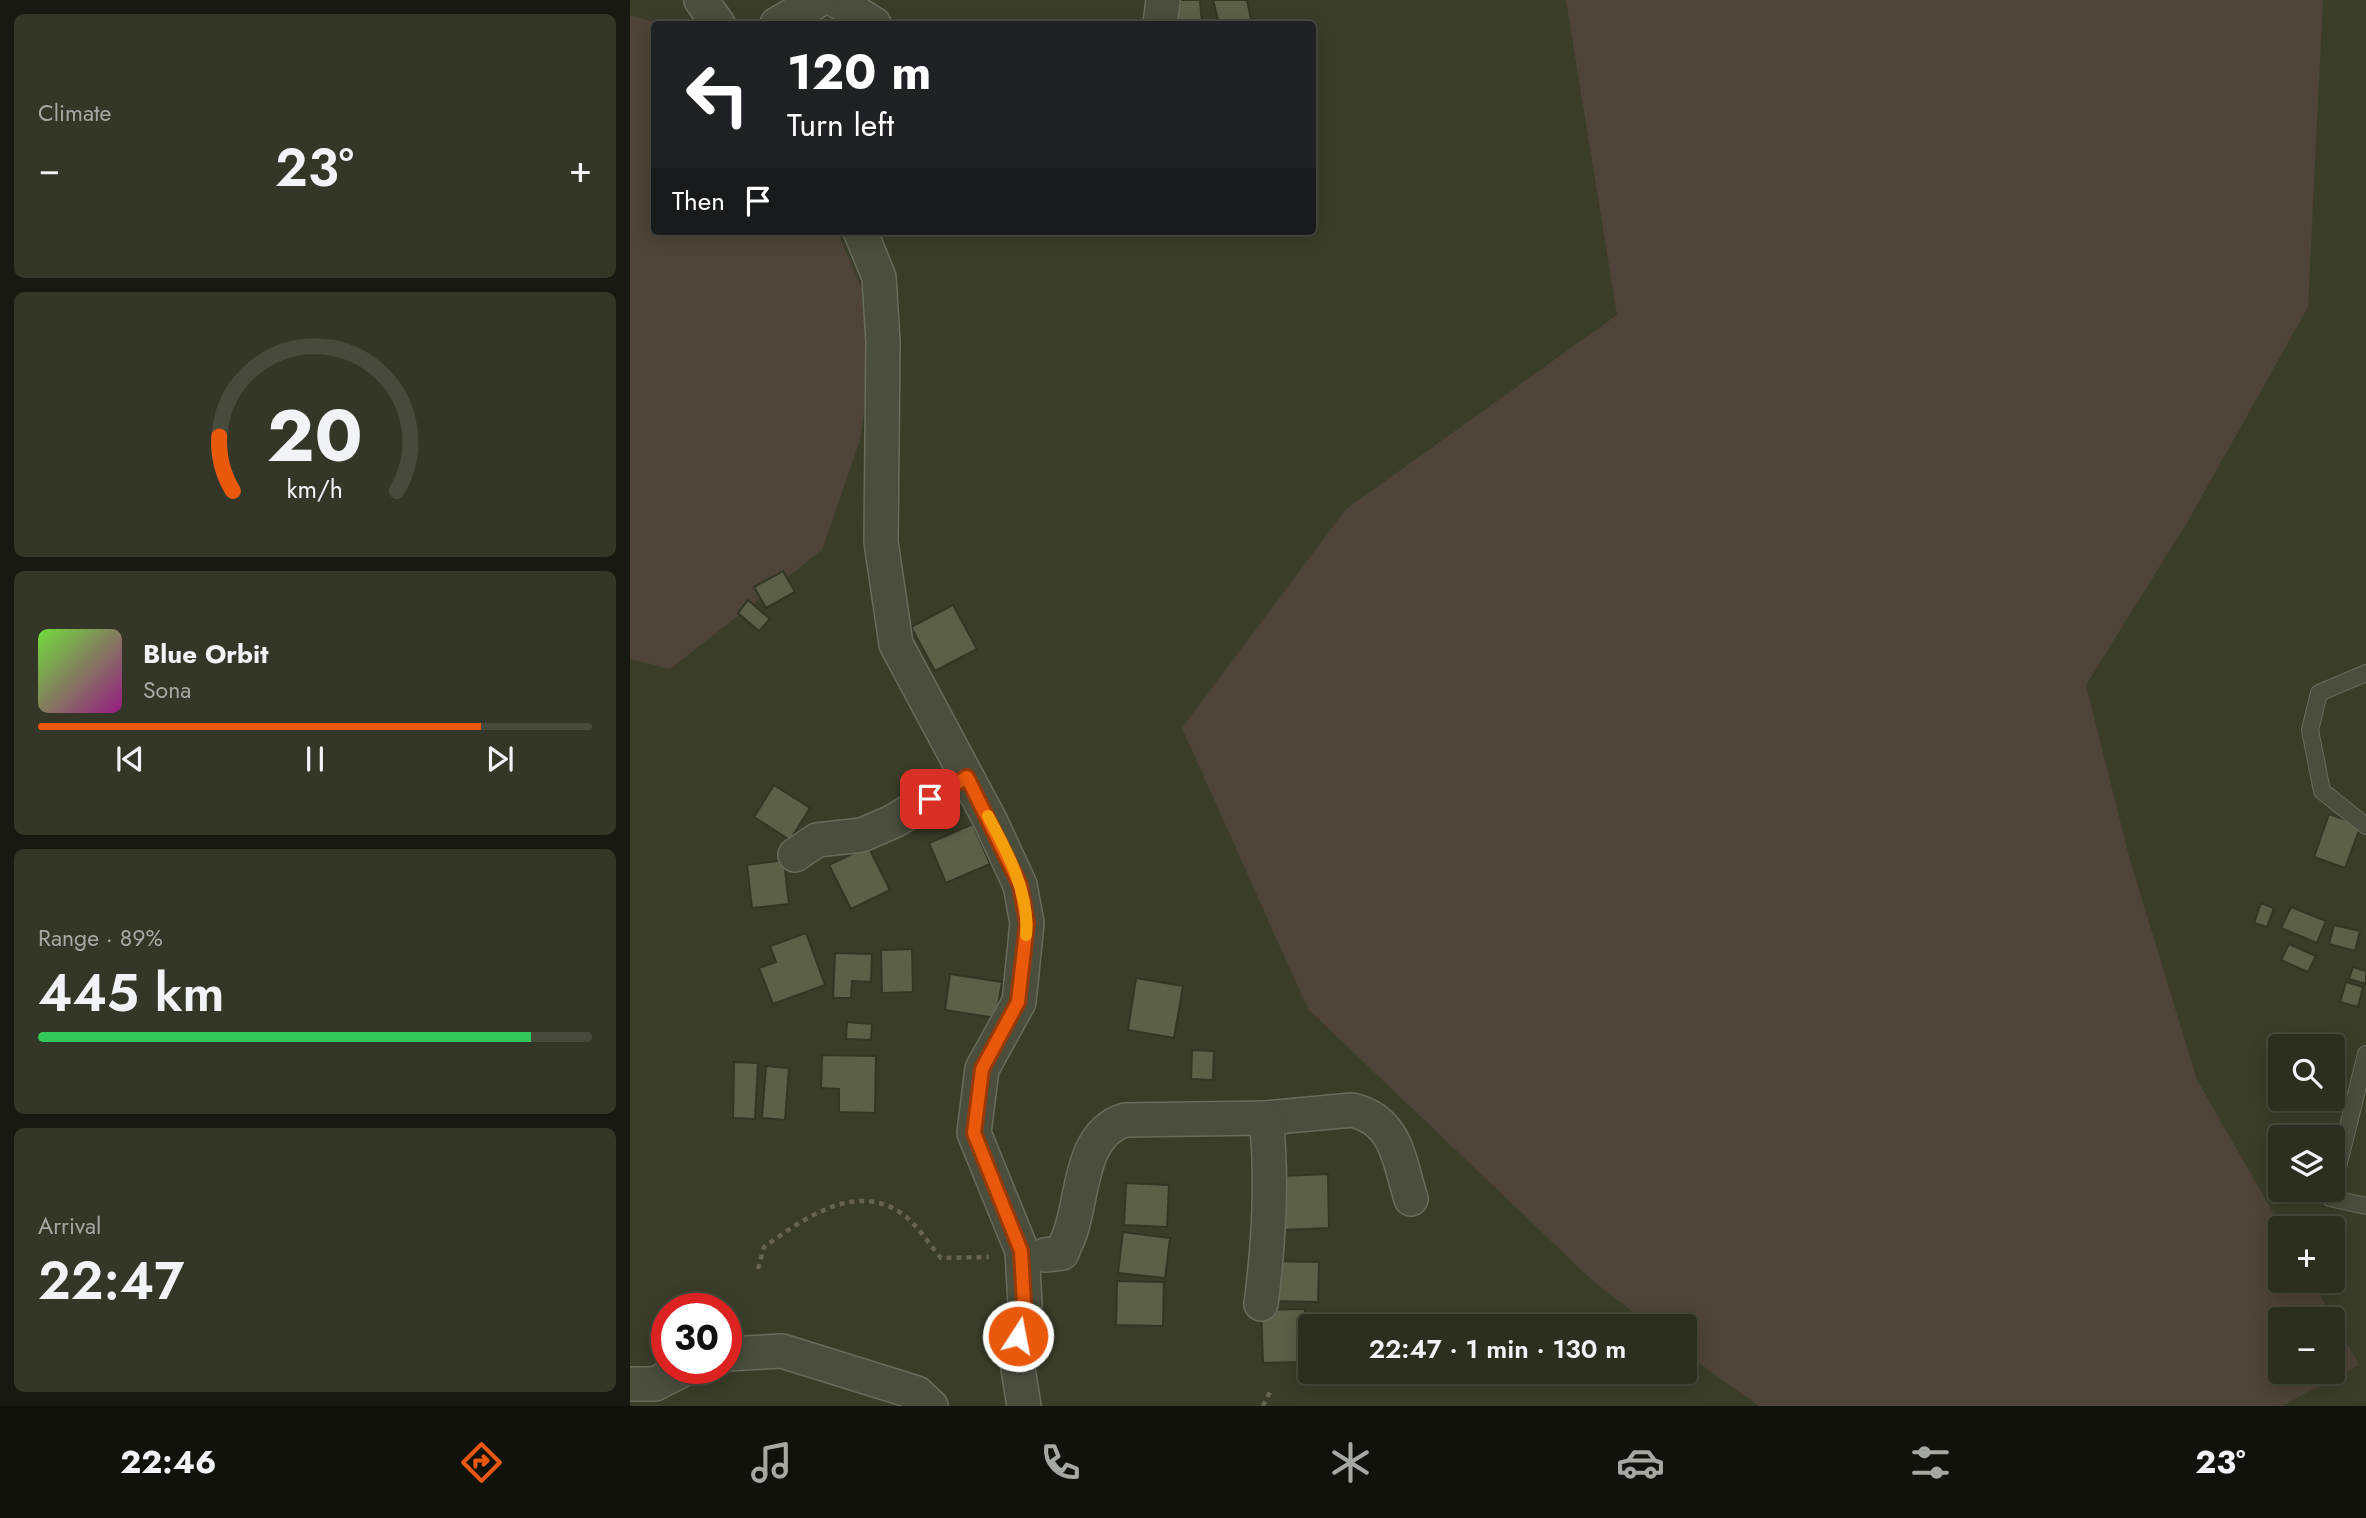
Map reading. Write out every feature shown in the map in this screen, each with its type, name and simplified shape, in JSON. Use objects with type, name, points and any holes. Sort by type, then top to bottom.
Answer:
[{"type":"street","points":[[701,0],[716,21]]},
{"type":"street","points":[[782,21],[819,0]]},
{"type":"street","points":[[836,0],[869,21]]},
{"type":"street","points":[[1160,21],[1163,0]]},
{"type":"street","points":[[862,235],[879,277],[883,342],[881,542],[896,644],[967,777],[1020,885],[1027,923],[1018,1002],[982,1069],[974,1133],[1033,1253],[1015,1350],[1024,1406]]},
{"type":"street","points":[[795,855],[817,840],[862,835],[894,821],[967,777]]},
{"type":"street","points":[[1033,1253],[1062,1253],[1072,1227],[1083,1172],[1104,1132],[1125,1120],[1266,1118],[1352,1110],[1365,1113],[1390,1133],[1411,1199]]},
{"type":"street","points":[[1261,1304],[1269,1245],[1270,1160],[1266,1118]]},
{"type":"street","points":[[742,1353],[782,1351],[917,1393],[931,1406]]},
{"type":"street","points":[[630,1384],[651,1384]]},
{"type":"lane","points":[[2366,673],[2319,693],[2310,730],[2322,791],[2366,827]]},
{"type":"lane","points":[[2345,1137],[2366,1054]]},
{"type":"lane","points":[[2345,1201],[2366,1206]]},
{"type":"path","points":[[758,1269],[764,1247],[801,1221],[843,1202],[870,1201],[901,1213],[941,1258],[978,1260],[1033,1253]]},
{"type":"path","points":[[1263,1406],[1271,1390]]},
{"type":"shaded area","points":[[1566,0],[2323,0],[2308,307],[2188,521],[2086,685],[2130,860],[2197,1080],[2275,1216],[2268,1216],[2268,1293],[2319,1293],[2327,1307],[2268,1307],[2268,1384],[2323,1384],[2282,1406],[1759,1406],[1697,1362],[1697,1314],[1636,1314],[1593,1281],[1308,1009],[1182,728],[1346,509],[1617,315]]},
{"type":"shaded area","points":[[630,15],[651,21],[651,235],[839,235],[877,324],[860,440],[822,550],[670,669],[630,659]]},
{"type":"shaded area","points":[[2345,1340],[2359,1365],[2345,1372]]},
{"type":"building","points":[[1168,0],[1200,0],[1202,21],[1170,21]]},
{"type":"building","points":[[1213,0],[1247,0],[1251,21],[1218,21]]},
{"type":"building","points":[[783,571],[795,592],[766,608],[754,587]]},
{"type":"building","points":[[748,600],[770,619],[759,631],[738,613]]},
{"type":"building","points":[[953,605],[977,649],[935,671],[911,627]]},
{"type":"building","points":[[774,785],[810,808],[790,840],[754,817]]},
{"type":"building","points":[[2329,814],[2361,825],[2345,868],[2314,857]]},
{"type":"building","points":[[973,824],[990,864],[946,883],[929,843]]},
{"type":"building","points":[[868,846],[890,890],[851,909],[829,865]]},
{"type":"building","points":[[784,860],[789,904],[752,908],[747,865]]},
{"type":"building","points":[[2261,903],[2274,908],[2267,927],[2254,923]]},
{"type":"building","points":[[2291,907],[2326,921],[2317,943],[2281,928]]},
{"type":"building","points":[[2334,925],[2360,931],[2355,951],[2329,944]]},
{"type":"building","points":[[806,933],[825,985],[773,1004],[759,968],[776,962],[770,946]]},
{"type":"building","points":[[2289,944],[2316,956],[2308,972],[2281,960]]},
{"type":"building","points":[[912,949],[913,992],[882,993],[881,950]]},
{"type":"building","points":[[835,953],[872,954],[871,982],[852,981],[851,998],[833,998]]},
{"type":"building","points":[[2353,967],[2366,971],[2366,984],[2349,979]]},
{"type":"building","points":[[950,974],[1002,982],[996,1018],[945,1010]]},
{"type":"building","points":[[1136,978],[1183,986],[1174,1038],[1128,1030]]},
{"type":"building","points":[[2346,982],[2363,987],[2358,1007],[2340,1002]]},
{"type":"building","points":[[847,1022],[872,1024],[871,1040],[846,1039]]},
{"type":"building","points":[[1192,1050],[1214,1051],[1213,1080],[1191,1079]]},
{"type":"building","points":[[822,1055],[876,1056],[875,1113],[839,1112],[839,1089],[821,1088]]},
{"type":"building","points":[[734,1062],[758,1063],[755,1119],[733,1118]]},
{"type":"building","points":[[766,1066],[789,1068],[785,1120],[762,1118]]},
{"type":"building","points":[[1328,1174],[1329,1228],[1282,1230],[1280,1176]]},
{"type":"building","points":[[1126,1183],[1169,1185],[1167,1227],[1124,1225]]},
{"type":"building","points":[[1123,1232],[1170,1238],[1165,1278],[1118,1273]]},
{"type":"building","points":[[1272,1261],[1319,1262],[1318,1302],[1272,1301]]},
{"type":"building","points":[[1117,1281],[1164,1282],[1163,1326],[1116,1325]]},
{"type":"building","points":[[1305,1309],[1305,1314],[1298,1314],[1298,1362],[1263,1363],[1261,1310]]},
{"type":"slow traffic","points":[[988,816],[1020,885],[1027,923],[1026,935]]},
{"type":"route","points":[[930,799],[967,777],[1020,885],[1027,923],[1018,1002],[982,1069],[974,1133],[1021,1251],[1024,1304],[1018,1336]]}]
